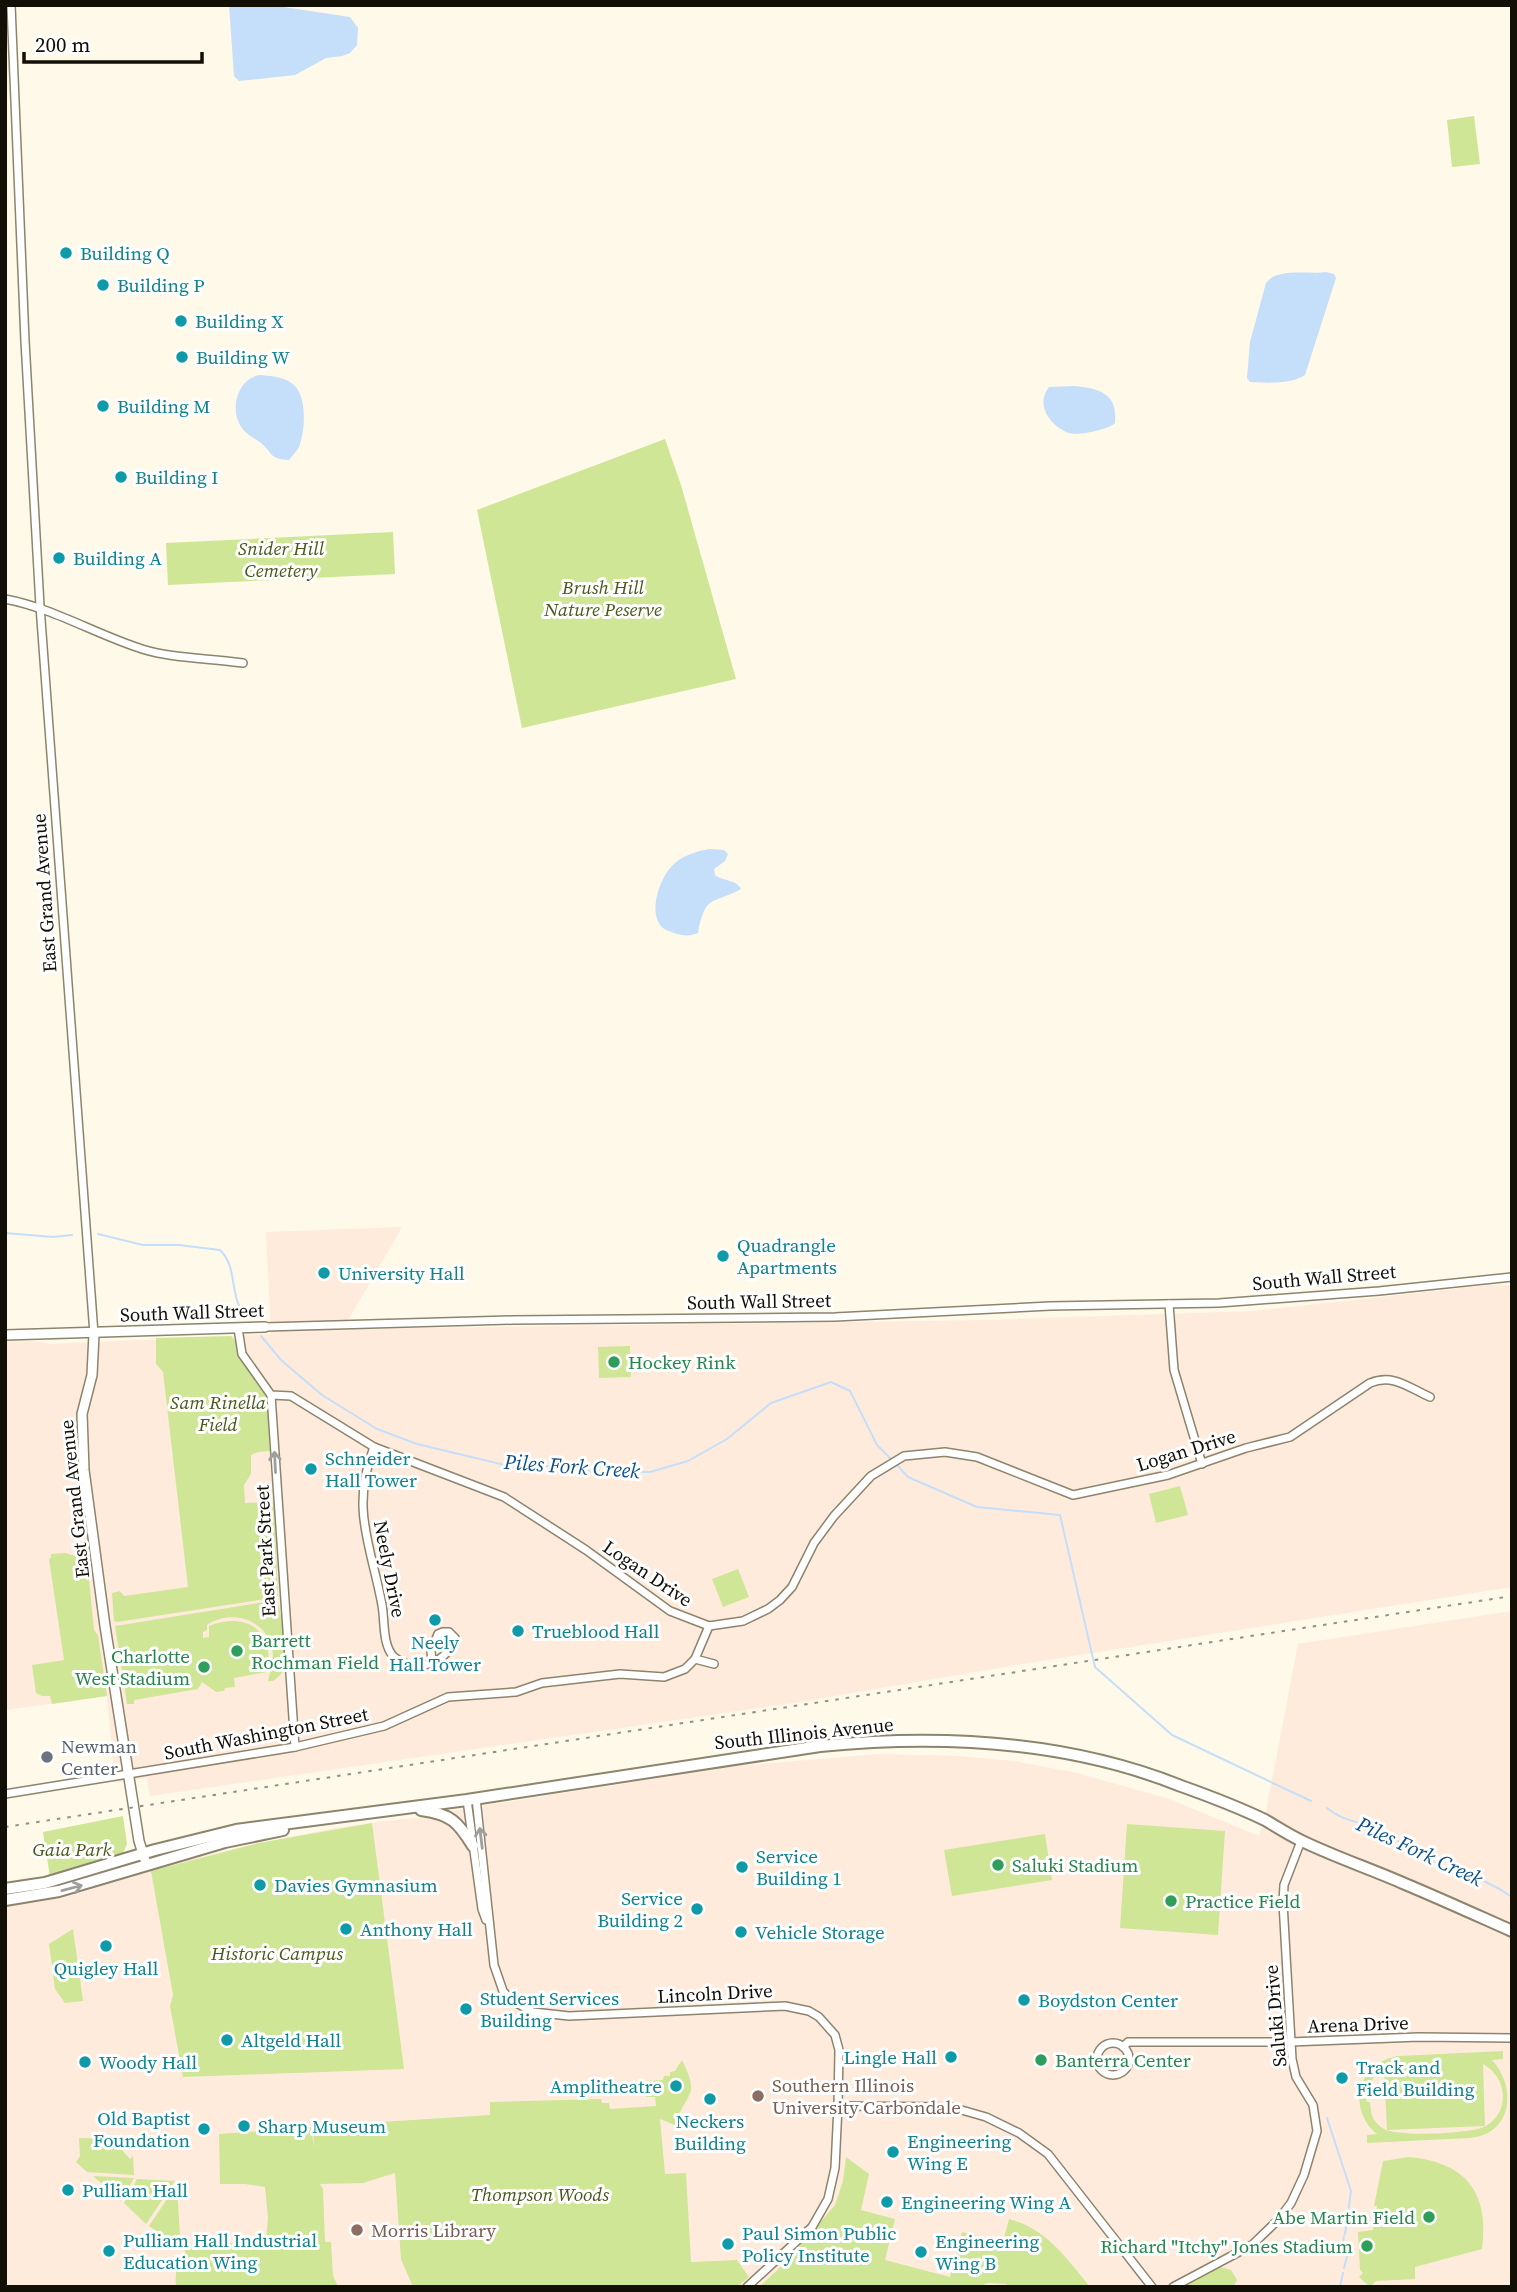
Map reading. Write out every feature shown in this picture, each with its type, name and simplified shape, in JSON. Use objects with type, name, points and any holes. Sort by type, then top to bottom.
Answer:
[{"type":"highway","name":"South Illinois Avenue","points":[[5,1900],[59,1891],[145,1859],[236,1830],[320,1821],[820,1746],[903,1739],[993,1742],[1065,1753],[1179,1784],[1254,1816],[1301,1841],[1512,1931]]},
{"type":"highway","points":[[405,1808],[443,1814],[459,1824],[473,1846]]},
{"type":"highway","name":"South Illinois Avenue","points":[[5,1889],[45,1883],[145,1859]]},
{"type":"main road","name":"South Wall Street","points":[[5,1335],[265,1327]]},
{"type":"main road","name":"East Grand Avenue","points":[[94,1334],[92,1375],[82,1414],[82,1443],[104,1614],[139,1841],[145,1859]]},
{"type":"street","name":"East Grand Avenue","points":[[11,5],[25,341],[40,606],[94,1334]]},
{"type":"street","points":[[5,599],[40,606],[87,628],[144,649],[243,663]]},
{"type":"street","name":"South Wall Street","points":[[265,1327],[513,1320],[807,1317],[1051,1306],[1169,1304],[1379,1291],[1512,1277]]},
{"type":"street","points":[[1169,1304],[1174,1370],[1202,1464]]},
{"type":"street","points":[[238,1328],[242,1354],[271,1395]]},
{"type":"street","name":"Logan Drive","points":[[271,1395],[291,1396],[374,1447],[505,1497],[586,1550],[670,1611],[709,1626],[754,1617],[780,1600],[792,1587],[814,1543],[834,1516],[871,1476],[893,1461],[921,1453],[945,1452],[977,1457],[1073,1495],[1168,1475],[1246,1448],[1290,1437],[1381,1378],[1393,1380],[1430,1397]]},
{"type":"street","name":"East Park Street","points":[[271,1395],[295,1747]]},
{"type":"street","name":"Neely Drive","points":[[374,1447],[364,1478],[364,1522],[386,1638],[389,1649],[401,1661],[417,1666],[432,1662]]},
{"type":"street","points":[[709,1626],[695,1659],[714,1664]]},
{"type":"street","name":"South Washington Street","points":[[5,1794],[295,1747],[384,1726],[448,1697],[516,1692],[542,1683],[620,1674],[664,1677],[685,1669],[695,1659]]},
{"type":"street","points":[[471,1799],[473,1846],[480,1899],[488,1928]]},
{"type":"street","name":"Lincoln Drive","points":[[471,1799],[484,1862],[488,1928],[494,1965],[503,1991],[510,2000],[533,2012],[569,2016],[785,2006],[809,2011],[819,2017],[835,2035],[839,2050],[838,2106],[832,2188],[823,2213],[812,2227],[747,2287]]},
{"type":"street","name":"Saluki Drive","points":[[1173,2287],[1252,2245],[1278,2220],[1291,2203],[1304,2175],[1317,2131],[1313,2105],[1296,2077],[1290,2042],[1284,1885],[1301,1841]]},
{"type":"street","name":"Arena Drive","points":[[1123,2047],[1128,2042],[1512,2038]]},
{"type":"street","name":"Arena Drive","points":[[1113,2043],[1123,2047],[1129,2062],[1122,2073],[1110,2076],[1100,2070],[1096,2060],[1101,2047],[1113,2043]]},
{"type":"street","points":[[838,2106],[951,2107],[986,2117],[1019,2133],[1048,2154],[1152,2287]]},
{"type":"shaded area","points":[[402,1227],[343,1329],[988,1320],[1254,1311],[1489,1285],[1512,1285],[1512,1587],[794,1703],[150,1796],[147,1778],[115,1783],[107,1696],[5,1710],[5,1342],[33,1341],[50,1344],[271,1334],[266,1232]]},
{"type":"shaded area","name":"Southern Illinois University Carbondale","points":[[1512,1611],[1512,2287],[5,2287],[5,1906],[66,1897],[178,1862],[336,1828],[438,1816],[449,1811],[737,1766],[879,1754],[959,1756],[1014,1761],[1077,1773],[1169,1799],[1259,1836],[1298,1644]]},
{"type":"green space","points":[[1474,116],[1480,164],[1452,167],[1447,120]]},
{"type":"green space","name":"Brush Hill Nature Peserve","points":[[665,439],[681,485],[736,679],[522,728],[477,510]]},
{"type":"green space","name":"Snider Hill Cemetery","points":[[393,532],[395,574],[168,585],[166,543]]},
{"type":"green space","name":"Sam Rinella Field","points":[[231,1336],[236,1342],[240,1359],[262,1387],[267,1399],[270,1451],[251,1455],[251,1474],[244,1485],[245,1503],[274,1502],[278,1597],[114,1621],[112,1593],[120,1591],[124,1596],[188,1587],[163,1372],[156,1364],[156,1338]]},
{"type":"green space","name":"Hockey Rink","points":[[630,1346],[631,1377],[599,1378],[598,1347]]},
{"type":"green space","points":[[1180,1486],[1188,1515],[1156,1523],[1149,1494]]},
{"type":"green space","points":[[65,1553],[87,1559],[94,1630],[98,1635],[107,1696],[52,1704],[50,1696],[36,1693],[32,1665],[64,1660],[49,1559],[51,1554]]},
{"type":"green space","points":[[738,1569],[749,1597],[723,1607],[712,1579]]},
{"type":"green space","points":[[278,1602],[285,1645],[284,1669],[273,1681],[268,1681],[273,1654],[265,1633],[248,1620],[227,1618],[207,1625],[203,1638],[209,1637],[209,1626],[222,1622],[246,1623],[262,1635],[267,1645],[267,1672],[234,1678],[235,1687],[225,1688],[224,1691],[216,1692],[202,1682],[198,1689],[134,1700],[134,1704],[127,1704],[115,1626]]},
{"type":"green space","name":"Gaia Park","points":[[123,1816],[127,1844],[123,1853],[50,1877],[43,1832]]},
{"type":"green space","name":"Historic Campus","points":[[372,1823],[404,2069],[183,2077],[170,2006],[173,1995],[151,1871],[259,1843]]},
{"type":"green space","name":"Practice Field","points":[[1127,1824],[1225,1831],[1218,1935],[1120,1928]]},
{"type":"green space","name":"Saluki Stadium","points":[[1045,1834],[1052,1880],[952,1896],[944,1850]]},
{"type":"green space","points":[[73,1929],[83,2001],[65,2003],[55,1989],[49,1944]]},
{"type":"green space","points":[[1503,2051],[1503,2059],[1492,2060],[1505,2083],[1506,2108],[1502,2119],[1484,2135],[1470,2138],[1367,2143],[1367,2135],[1377,2134],[1362,2112],[1361,2087],[1374,2067],[1399,2056]],"holes":[[[1483,2064],[1497,2077],[1503,2094],[1499,2112],[1486,2126],[1435,2134],[1387,2130],[1485,2126]],[[1384,2068],[1387,2130],[1375,2121],[1370,2102],[1366,2099],[1370,2098],[1373,2078]]]},
{"type":"green space","name":"Thompson Woods","points":[[682,2060],[688,2072],[690,2094],[675,2125],[660,2119],[665,2174],[686,2173],[691,2262],[737,2260],[749,2277],[737,2287],[413,2287],[401,2259],[395,2173],[363,2183],[320,2184],[323,2189],[325,2242],[331,2242],[333,2275],[338,2287],[176,2287],[177,2269],[185,2254],[184,2245],[217,2241],[265,2248],[268,2218],[265,2187],[220,2184],[219,2134],[311,2127],[314,2148],[313,2127],[349,2124],[349,2131],[354,2130],[350,2124],[490,2115],[490,2102],[601,2099],[602,2103],[609,2103],[610,2109],[656,2106],[655,2097],[646,2097],[646,2081],[663,2080],[664,2076],[670,2076],[670,2072],[675,2071]]},
{"type":"green space","points":[[79,2138],[121,2142],[121,2149],[130,2159],[133,2156],[134,2175],[87,2172],[76,2162],[80,2156]]},
{"type":"green space","points":[[846,2157],[869,2174],[861,2210],[895,2219],[885,2260],[950,2277],[962,2232],[1003,2242],[1009,2219],[1034,2229],[1045,2237],[1090,2287],[1009,2287],[1006,2284],[988,2283],[979,2287],[759,2287],[787,2261],[835,2205],[843,2181]]},
{"type":"green space","name":"Abe Martin Field","points":[[1409,2157],[1445,2165],[1470,2183],[1482,2211],[1482,2249],[1415,2267],[1415,2279],[1376,2281],[1370,2287],[1359,2277],[1363,2273],[1360,2270],[1358,2232],[1373,2230],[1377,2206],[1374,2206],[1383,2161]]},
{"type":"green space","points":[[93,2176],[134,2178],[121,2201]]},
{"type":"green space","points":[[137,2179],[175,2181],[146,2224],[124,2203]]},
{"type":"green space","points":[[175,2187],[180,2236],[164,2236],[149,2226]]},
{"type":"green space","points":[[1220,2267],[1231,2270],[1237,2280],[1233,2287],[1184,2287]]},
{"type":"water","points":[[229,5],[270,5],[350,17],[358,28],[357,45],[350,53],[326,58],[295,75],[239,81],[234,76]]},
{"type":"water","points":[[1286,273],[1334,274],[1336,278],[1305,375],[1271,383],[1250,382],[1247,378],[1250,342],[1266,283],[1271,278]]},
{"type":"water","points":[[260,375],[288,381],[300,393],[304,425],[298,449],[289,460],[272,455],[244,431],[237,418],[236,402],[241,388],[252,377]]},
{"type":"water","points":[[1074,386],[1105,394],[1114,405],[1115,423],[1099,430],[1076,434],[1066,432],[1055,424],[1044,407],[1045,394],[1049,387]]},
{"type":"water","points":[[710,849],[724,850],[728,854],[725,861],[714,869],[715,875],[741,889],[707,906],[698,933],[682,935],[664,929],[656,917],[656,902],[663,879],[679,860]]},
{"type":"waterway","name":"Piles Fork Creek","points":[[5,1233],[53,1237],[72,1235]]},
{"type":"waterway","name":"Piles Fork Creek","points":[[98,1234],[143,1245],[179,1245],[220,1250],[230,1266],[237,1301],[247,1317]]},
{"type":"waterway","name":"Piles Fork Creek","points":[[261,1336],[281,1360],[322,1395],[377,1429],[417,1444],[513,1467],[548,1466],[582,1471],[650,1472],[688,1461],[727,1439],[771,1403],[831,1382],[850,1391],[877,1445],[893,1461]]},
{"type":"waterway","name":"Piles Fork Creek","points":[[897,1465],[908,1477],[977,1507],[1060,1515],[1095,1667],[1172,1735],[1311,1801]]},
{"type":"waterway","name":"Piles Fork Creek","points":[[1327,1808],[1343,1818],[1379,1830],[1433,1862],[1482,1881],[1512,1897]]},
{"type":"waterway","points":[[1327,2118],[1351,2191],[1345,2234]]},
{"type":"waterway","points":[[1344,2236],[1342,2248],[1347,2257],[1344,2268]]},
{"type":"waterway","points":[[1340,2287],[1343,2273]]},
{"type":"railway","points":[[5,1827],[1512,1596]]},
{"type":"place","name":"Building Q","points":[[66,253]]},
{"type":"place","name":"Building P","points":[[103,285]]},
{"type":"place","name":"Building X","points":[[181,321]]},
{"type":"place","name":"Building W","points":[[182,357]]},
{"type":"place","name":"Building M","points":[[103,406]]},
{"type":"place","name":"Building I","points":[[121,477]]},
{"type":"place","name":"Building A","points":[[59,558]]},
{"type":"place","name":"Quadrangle Apartments","points":[[723,1256]]},
{"type":"place","name":"University Hall","points":[[324,1273]]},
{"type":"place","name":"Hockey Rink","points":[[614,1362]]},
{"type":"place","name":"Schneider Hall Tower","points":[[311,1469]]},
{"type":"place","name":"Neely Hall Tower","points":[[435,1620]]},
{"type":"place","name":"Trueblood Hall","points":[[518,1631]]},
{"type":"place","name":"Barrett Rochman Field","points":[[237,1651]]},
{"type":"place","name":"Charlotte West Stadium","points":[[204,1667]]},
{"type":"place","name":"Newman Center","points":[[47,1757]]},
{"type":"place","name":"Saluki Stadium","points":[[998,1865]]},
{"type":"place","name":"Service Building 1","points":[[742,1867]]},
{"type":"place","name":"Davies Gymnasium","points":[[260,1885]]},
{"type":"place","name":"Practice Field","points":[[1171,1901]]},
{"type":"place","name":"Service Building 2","points":[[697,1909]]},
{"type":"place","name":"Anthony Hall","points":[[346,1929]]},
{"type":"place","name":"Vehicle Storage","points":[[741,1932]]},
{"type":"place","name":"Quigley Hall","points":[[106,1946]]},
{"type":"place","name":"Boydston Center","points":[[1024,2000]]},
{"type":"place","name":"Student Services Building","points":[[466,2009]]},
{"type":"place","name":"Altgeld Hall","points":[[227,2040]]},
{"type":"place","name":"Lingle Hall","points":[[951,2057]]},
{"type":"place","name":"Banterra Center","points":[[1041,2060]]},
{"type":"place","name":"Woody Hall","points":[[85,2062]]},
{"type":"place","name":"Track and Field Building","points":[[1342,2078]]},
{"type":"place","name":"Amplitheatre","points":[[676,2086]]},
{"type":"place","name":"Southern Illinois University Carbondale","points":[[758,2096]]},
{"type":"place","name":"Neckers Building","points":[[710,2099]]},
{"type":"place","name":"Sharp Museum","points":[[244,2126]]},
{"type":"place","name":"Old Baptist Foundation","points":[[204,2129]]},
{"type":"place","name":"Engineering Wing E","points":[[893,2152]]},
{"type":"place","name":"Pulliam Hall","points":[[68,2190]]},
{"type":"place","name":"Engineering Wing A","points":[[887,2202]]},
{"type":"place","name":"Abe Martin Field","points":[[1429,2217]]},
{"type":"place","name":"Morris Library","points":[[357,2230]]},
{"type":"place","name":"Paul Simon Public Policy Institute","points":[[728,2244]]},
{"type":"place","name":"Richard \"Itchy\" Jones Stadium","points":[[1367,2246]]},
{"type":"place","name":"Pulliam Hall Industrial Education Wing","points":[[109,2251]]},
{"type":"place","name":"Engineering Wing B","points":[[921,2252]]}]
